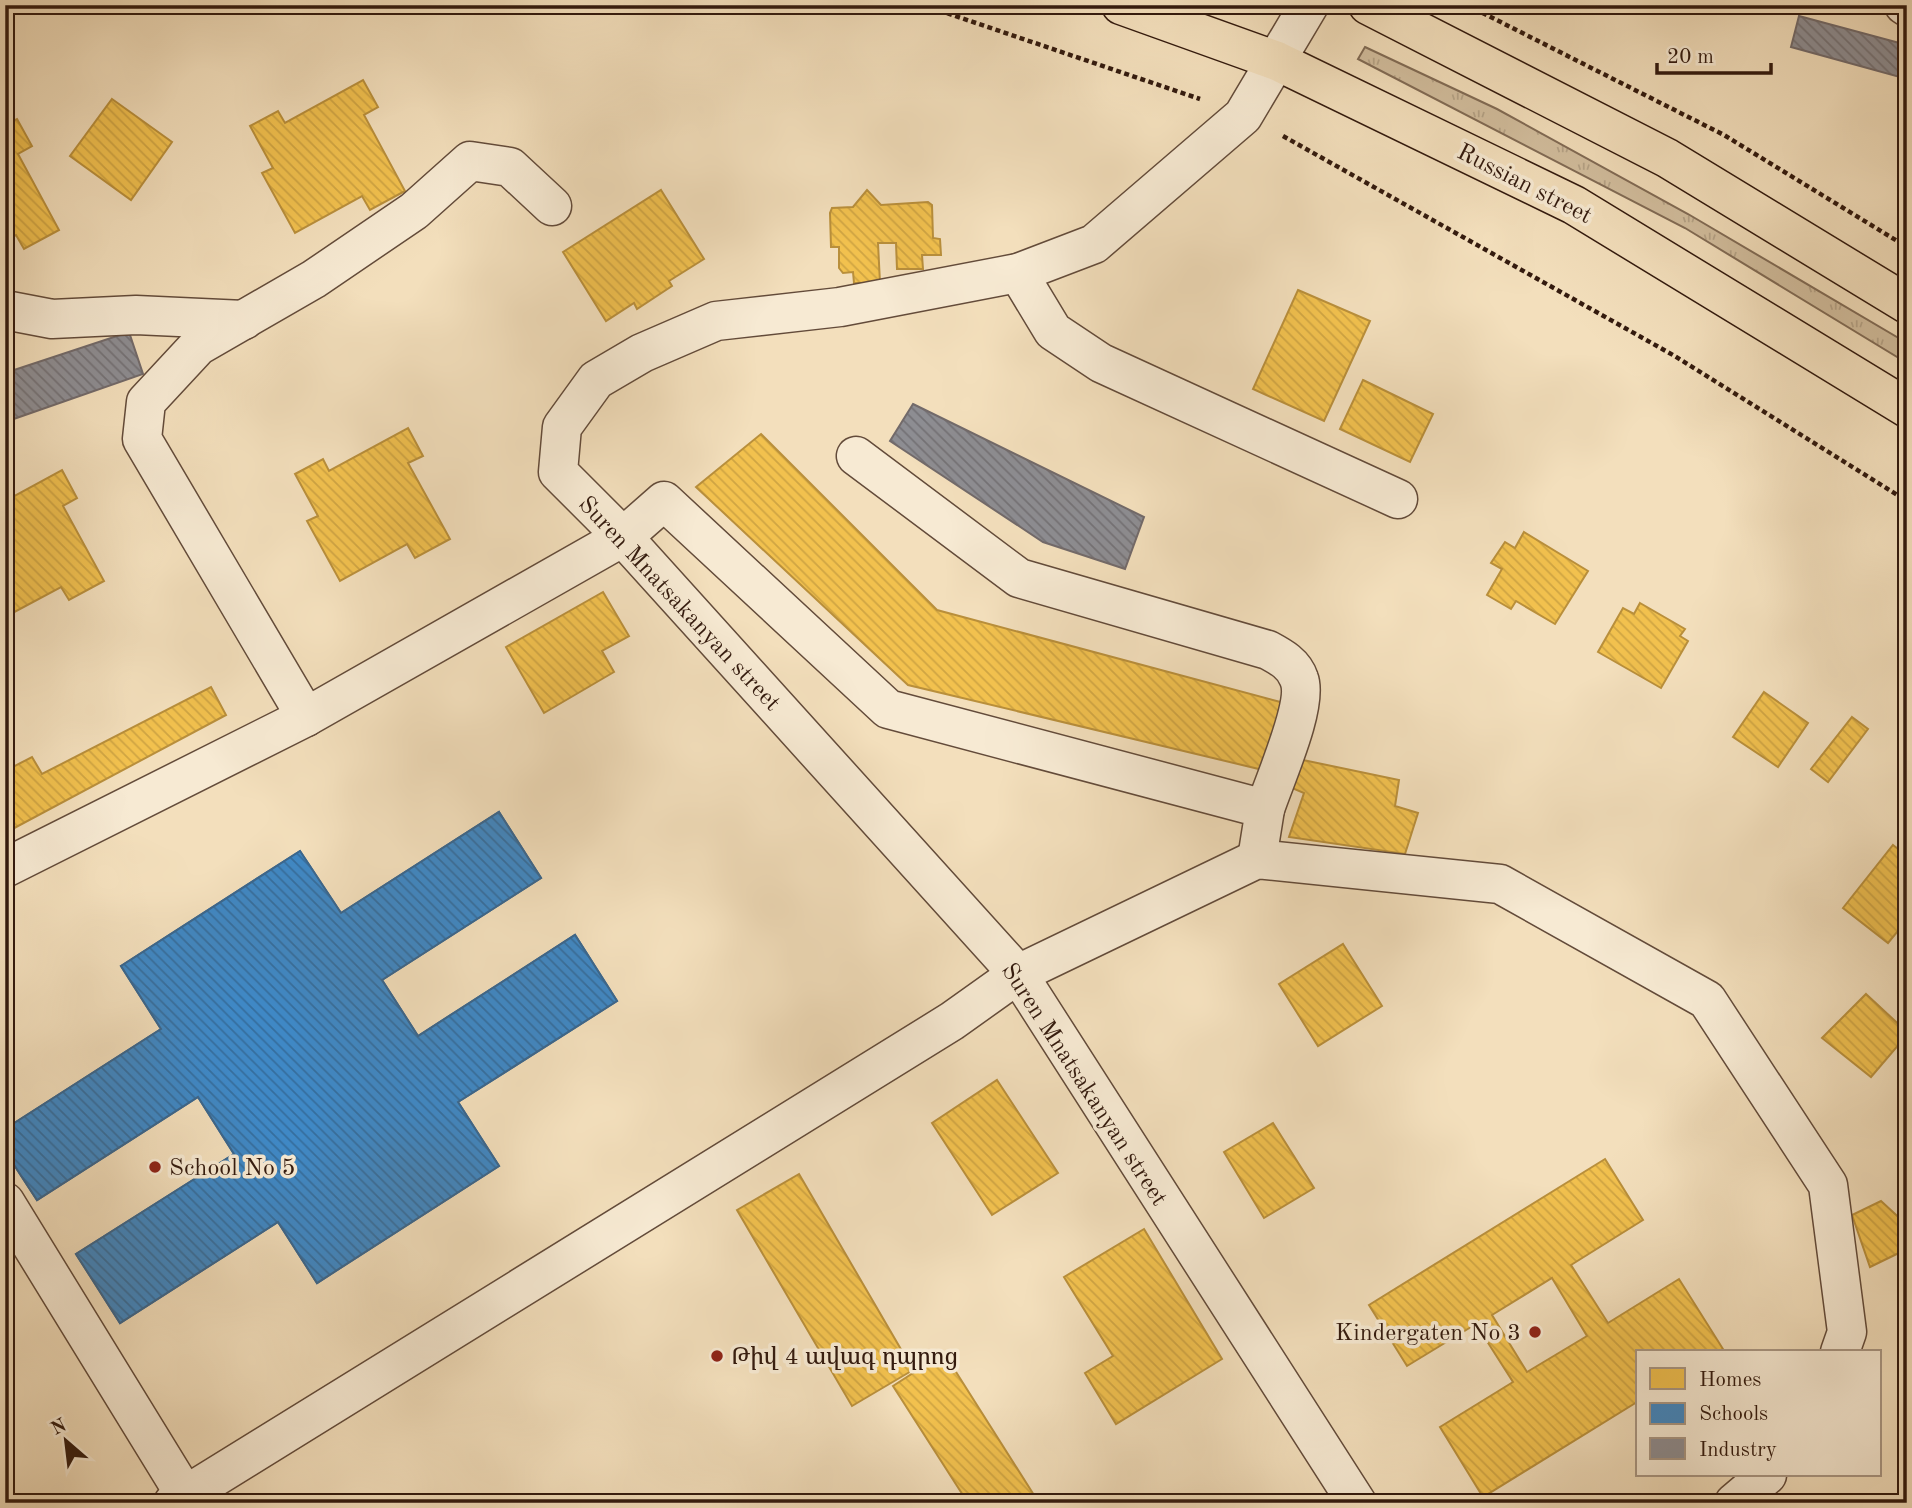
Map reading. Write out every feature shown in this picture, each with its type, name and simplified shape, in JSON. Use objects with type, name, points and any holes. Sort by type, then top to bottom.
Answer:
[{"type":"main road","name":"Russian street","points":[[1121,5],[1277,61],[1574,205],[1907,408]]},
{"type":"main road","points":[[1368,5],[1667,158],[1907,304]]},
{"type":"street","name":"Suren Mnatsakanyan street","points":[[1309,5],[1244,116],[1094,244],[1018,273],[840,307],[716,321],[642,353],[596,380],[562,427],[558,472],[623,537],[1018,974],[1357,1503]]},
{"type":"street","points":[[306,717],[142,439],[146,402],[198,346],[314,279],[414,211],[470,161],[510,167],[552,206]]},
{"type":"street","points":[[1018,273],[1053,331],[1101,363],[1398,499]]},
{"type":"street","points":[[5,310],[52,319],[136,315],[244,320]]},
{"type":"street","points":[[856,456],[1019,578],[1268,650],[1287,660],[1300,680],[1300,707],[1265,809],[1257,859]]},
{"type":"street","points":[[5,868],[306,717],[623,537],[664,501],[888,709],[1265,809]]},
{"type":"street","points":[[5,1202],[179,1499],[928,1036],[1018,974],[1257,859],[1500,884],[1707,1000],[1828,1185],[1847,1332],[1841,1350]]},
{"type":"street","points":[[1734,1503],[1766,1476]]},
{"type":"path","points":[[923,5],[1200,99]]},
{"type":"path","points":[[1467,5],[1724,135],[1907,247]]},
{"type":"path","points":[[1283,136],[1673,355],[1907,501]]},
{"type":"green space","points":[[1365,47],[1497,109],[1688,214],[1907,343],[1907,363],[1685,228],[1358,59]]},
{"type":"building: Homes","points":[[363,80],[378,107],[364,115],[405,191],[370,210],[362,196],[295,233],[262,173],[273,168],[250,126],[278,111],[285,123]]},
{"type":"building: Homes","points":[[112,99],[172,142],[131,200],[70,156]]},
{"type":"building: Homes","points":[[17,119],[32,146],[18,154],[59,230],[24,249],[16,235],[5,241],[5,125]]},
{"type":"building: Homes","points":[[661,190],[704,259],[669,281],[672,286],[637,309],[634,303],[606,321],[563,252]]},
{"type":"building: Homes","points":[[867,190],[881,205],[928,202],[932,205],[933,238],[940,239],[941,255],[922,255],[923,269],[897,269],[896,243],[878,243],[880,283],[854,283],[853,272],[843,273],[839,268],[839,247],[831,247],[830,213],[832,208],[853,207]]},
{"type":"building: Homes","points":[[1298,290],[1370,321],[1324,421],[1253,389]]},
{"type":"building: Homes","points":[[1363,380],[1433,414],[1410,462],[1340,429]]},
{"type":"building: Homes","points":[[408,428],[423,456],[408,463],[450,539],[415,558],[407,544],[340,581],[307,521],[318,516],[295,474],[323,459],[329,471]]},
{"type":"building: Homes","points":[[761,434],[937,610],[1288,704],[1263,770],[908,685],[696,487]]},
{"type":"building: Homes","points":[[62,470],[77,498],[63,506],[104,581],[69,600],[61,587],[5,617],[5,501]]},
{"type":"building: Homes","points":[[1524,532],[1588,571],[1555,624],[1516,601],[1511,609],[1487,595],[1502,569],[1491,563],[1505,542],[1515,548]]},
{"type":"building: Homes","points":[[603,592],[629,636],[602,651],[614,672],[544,713],[506,647]]},
{"type":"building: Homes","points":[[1640,603],[1685,629],[1680,636],[1688,641],[1661,688],[1598,652],[1623,608],[1634,614]]},
{"type":"building: Homes","points":[[211,687],[226,715],[5,833],[5,771],[32,757],[42,774]]},
{"type":"building: Homes","points":[[1764,692],[1808,723],[1778,767],[1733,737]]},
{"type":"building: Homes","points":[[1852,717],[1868,729],[1828,782],[1811,769]]},
{"type":"building: Homes","points":[[1303,760],[1399,780],[1395,806],[1418,813],[1405,854],[1289,837],[1304,793],[1292,788]]},
{"type":"building: Homes","points":[[1893,845],[1907,856],[1907,920],[1888,943],[1843,908]]},
{"type":"building: Homes","points":[[1343,944],[1382,1006],[1318,1046],[1279,984]]},
{"type":"building: Homes","points":[[1866,994],[1907,1032],[1871,1077],[1822,1038]]},
{"type":"building: Homes","points":[[997,1080],[1058,1173],[992,1215],[932,1123]]},
{"type":"building: Homes","points":[[1273,1123],[1314,1188],[1264,1218],[1224,1152]]},
{"type":"building: Homes","points":[[1605,1159],[1643,1220],[1571,1265],[1608,1323],[1679,1279],[1723,1349],[1636,1350],[1636,1403],[1483,1497],[1440,1427],[1513,1382],[1476,1324],[1407,1366],[1369,1305]],"holes":[[[1552,1278],[1587,1336],[1527,1372],[1492,1315]]]},
{"type":"building: Homes","points":[[799,1174],[913,1370],[852,1406],[737,1210]]},
{"type":"building: Homes","points":[[1881,1201],[1907,1225],[1907,1249],[1870,1267],[1852,1215]]},
{"type":"building: Homes","points":[[1144,1229],[1222,1359],[1116,1424],[1085,1373],[1113,1356],[1064,1277]]},
{"type":"building: Homes","points":[[944,1353],[1039,1503],[968,1503],[893,1386]]},
{"type":"building: Schools","points":[[499,812],[541,878],[382,980],[418,1036],[575,935],[617,1001],[458,1102],[499,1166],[317,1283],[278,1222],[120,1323],[76,1254],[234,1154],[198,1097],[37,1200],[5,1151],[5,1129],[161,1029],[121,966],[300,851],[341,913]],"holes":[[[319,934],[354,990],[215,1077],[181,1022]],[[401,1062],[434,1116],[295,1201],[262,1147]]]},
{"type":"building: Schools","points":[[499,812],[541,878],[382,980],[418,1036],[575,935],[617,1001],[458,1102],[499,1166],[317,1283],[278,1222],[120,1323],[76,1254],[234,1154],[198,1097],[37,1200],[5,1151],[5,1129],[161,1029],[121,966],[300,851],[341,913]]},
{"type":"building: Industry","points":[[1799,16],[1907,45],[1907,79],[1791,47]]},
{"type":"building: Industry","points":[[129,332],[143,374],[5,422],[5,373]]},
{"type":"building: Industry","points":[[913,404],[1144,517],[1125,569],[1043,542],[890,441]]},
{"type":"place","name":"School No 5","points":[[155,1167]]},
{"type":"place","name":"Kindergaten No 3","points":[[1535,1332]]},
{"type":"place","name":"Թիվ 4 ավագ դպրոց","points":[[717,1356]]}]
